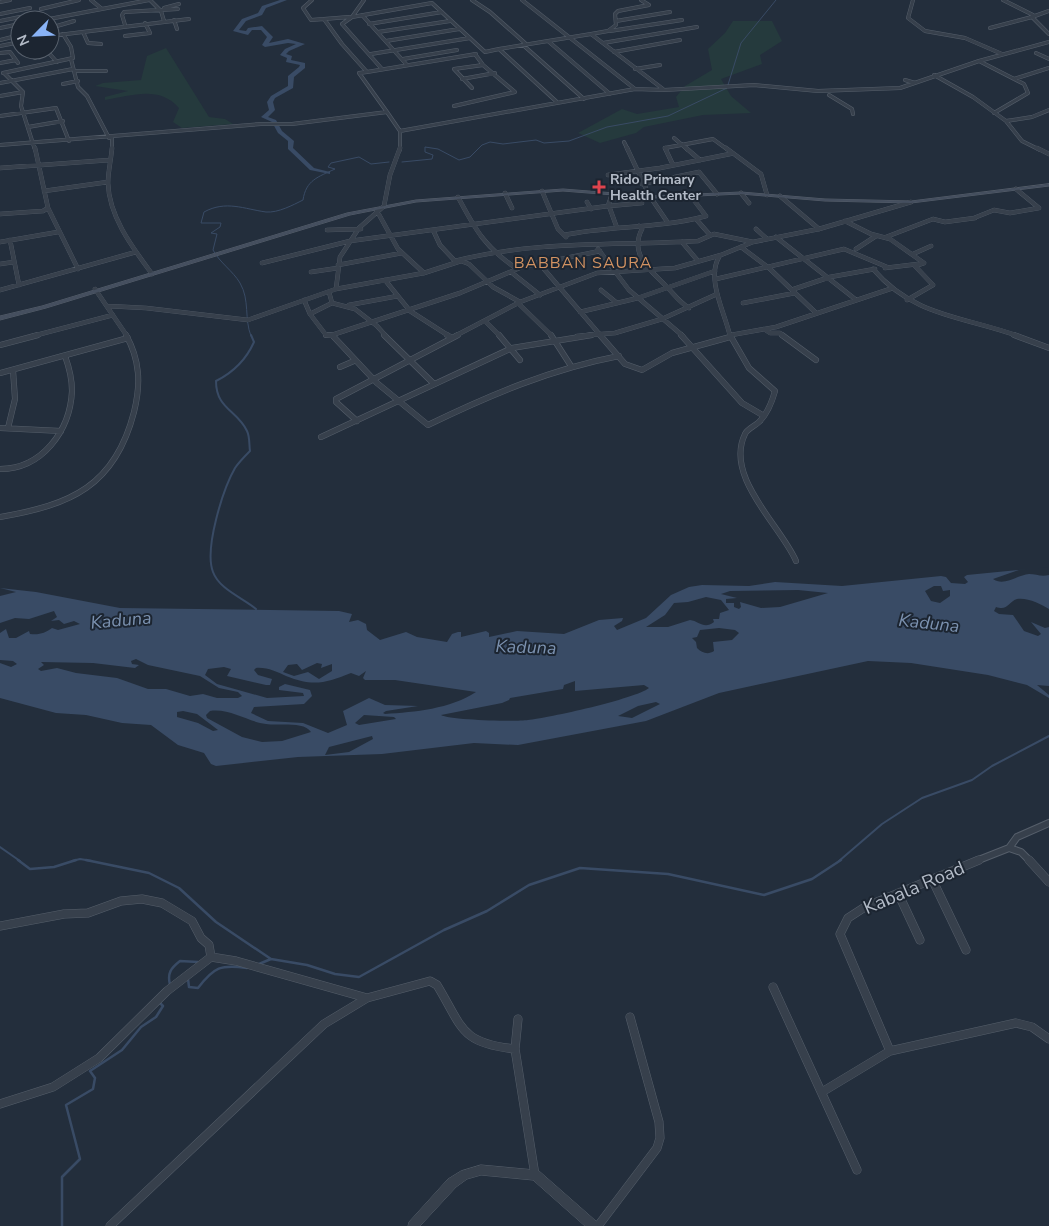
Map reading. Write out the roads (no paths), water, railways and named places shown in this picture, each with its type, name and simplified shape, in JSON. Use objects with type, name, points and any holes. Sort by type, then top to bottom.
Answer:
[{"type":"main road","points":[[0,317],[349,214],[384,206],[542,190],[578,190],[652,197],[741,193],[911,202],[1049,185]]},
{"type":"street","points":[[0,2],[10,0]]},
{"type":"street","points":[[51,0],[54,6]]},
{"type":"street","points":[[41,9],[79,0]]},
{"type":"street","points":[[93,0],[102,9]]},
{"type":"street","points":[[60,17],[149,0],[160,10],[164,21]]},
{"type":"street","points":[[312,0],[303,8],[311,20],[352,17],[432,4],[485,52]]},
{"type":"street","points":[[364,0],[352,17],[342,22],[342,24],[371,54],[382,69]]},
{"type":"street","points":[[472,0],[490,12],[525,43],[523,45],[584,99]]},
{"type":"street","points":[[522,0],[635,89]]},
{"type":"street","points":[[608,31],[616,25],[615,14],[618,12],[649,5],[641,0]]},
{"type":"street","points":[[913,0],[908,18],[925,31],[965,38],[1002,54]]},
{"type":"street","points":[[1003,0],[1032,16],[1049,34]]},
{"type":"street","points":[[66,3],[80,14]]},
{"type":"street","points":[[160,10],[179,4]]},
{"type":"street","points":[[7,7],[10,11]]},
{"type":"street","points":[[20,10],[30,8]]},
{"type":"street","points":[[127,42],[123,26],[122,15],[124,12],[178,9]]},
{"type":"street","points":[[990,28],[1049,11]]},
{"type":"street","points":[[369,24],[442,12]]},
{"type":"street","points":[[616,22],[670,12]]},
{"type":"street","points":[[362,15],[407,65]]},
{"type":"street","points":[[60,34],[189,19]]},
{"type":"street","points":[[324,19],[342,44],[368,72]]},
{"type":"street","points":[[174,20],[177,29]]},
{"type":"street","points":[[336,288],[338,266],[350,241],[377,211],[384,206],[390,175],[400,150],[400,131],[360,73],[682,20]]},
{"type":"street","points":[[60,25],[74,21]]},
{"type":"street","points":[[378,32],[450,21]]},
{"type":"street","points":[[125,36],[150,34],[145,23]]},
{"type":"street","points":[[603,43],[697,27]]},
{"type":"street","points":[[1043,29],[1049,27]]},
{"type":"street","points":[[386,41],[459,29]]},
{"type":"street","points":[[83,32],[88,43],[101,44]]},
{"type":"street","points":[[63,34],[71,47],[73,56],[71,58],[78,87],[88,96],[110,138],[108,182],[111,201],[120,225],[136,252],[152,273]]},
{"type":"street","points":[[591,34],[664,90]]},
{"type":"street","points":[[371,54],[470,38]]},
{"type":"street","points":[[614,52],[680,40]]},
{"type":"street","points":[[548,41],[610,94]]},
{"type":"street","points":[[400,131],[635,89],[664,90],[754,85],[818,91],[895,89],[979,61],[1049,42]]},
{"type":"street","points":[[499,49],[558,103]]},
{"type":"street","points":[[403,60],[458,50]]},
{"type":"street","points":[[0,54],[10,52],[17,61],[0,64]]},
{"type":"street","points":[[1036,53],[1049,59]]},
{"type":"street","points":[[454,106],[515,92],[495,73],[483,65],[475,54]]},
{"type":"street","points":[[2,73],[71,58]]},
{"type":"street","points":[[979,61],[1025,85],[1028,93],[994,113]]},
{"type":"street","points":[[472,88],[454,69],[483,65]]},
{"type":"street","points":[[635,68],[660,65]]},
{"type":"street","points":[[1014,79],[1049,68]]},
{"type":"street","points":[[0,83],[74,70],[106,72]]},
{"type":"street","points":[[2,73],[14,80],[23,92],[21,106],[34,143],[36,166],[48,208],[58,232],[78,269]]},
{"type":"street","points":[[462,79],[495,73]]},
{"type":"street","points":[[934,75],[973,97],[1006,121],[1022,141],[1049,154]]},
{"type":"street","points":[[905,80],[915,83]]},
{"type":"street","points":[[63,84],[78,81]]},
{"type":"street","points":[[0,96],[23,92]]},
{"type":"street","points":[[828,95],[852,109],[853,114]]},
{"type":"street","points":[[0,116],[56,108],[63,121],[69,141]]},
{"type":"street","points":[[1006,121],[1032,117],[1049,110]]},
{"type":"street","points":[[0,145],[110,138],[261,124],[292,124],[386,112]]},
{"type":"street","points":[[28,127],[63,121]]},
{"type":"street","points":[[674,138],[700,160]]},
{"type":"street","points":[[673,165],[664,152],[665,148],[710,138],[730,154],[761,174],[767,195]]},
{"type":"street","points":[[624,142],[639,170],[642,184],[652,197],[657,210],[668,223]]},
{"type":"street","points":[[608,175],[730,154]]},
{"type":"street","points":[[0,168],[110,160]]},
{"type":"street","points":[[642,184],[699,172],[716,194]]},
{"type":"street","points":[[44,191],[108,182]]},
{"type":"street","points":[[845,221],[876,236],[886,237],[933,220],[945,222],[974,218],[994,210],[1010,213],[1039,208],[1016,189]]},
{"type":"street","points":[[542,190],[558,229],[571,244]]},
{"type":"street","points":[[505,193],[512,208]]},
{"type":"street","points":[[741,193],[749,203]]},
{"type":"street","points":[[612,194],[609,206],[617,228]]},
{"type":"street","points":[[564,235],[583,230],[696,220],[706,216],[690,196]]},
{"type":"street","points":[[780,196],[818,229]]},
{"type":"street","points":[[458,197],[472,224],[493,252],[517,269]]},
{"type":"street","points":[[587,202],[591,209]]},
{"type":"street","points":[[357,421],[336,399],[519,303],[585,276],[616,270],[675,268],[717,257],[753,242],[818,229],[911,202]]},
{"type":"street","points":[[262,263],[350,241],[642,203]]},
{"type":"street","points":[[0,210],[0,214],[43,211],[48,208]]},
{"type":"street","points":[[377,211],[390,236],[402,253],[424,274]]},
{"type":"street","points":[[696,220],[710,235]]},
{"type":"street","points":[[638,226],[642,230],[637,244],[639,256],[644,266],[676,299],[689,308]]},
{"type":"street","points":[[327,230],[361,229]]},
{"type":"street","points":[[756,229],[767,239]]},
{"type":"street","points":[[433,230],[440,245],[456,261],[469,264],[487,282],[519,303],[556,340],[571,366]]},
{"type":"street","points":[[0,242],[58,232]]},
{"type":"street","points":[[107,306],[146,308],[239,321],[248,320],[336,288],[424,274],[456,261],[493,252],[538,245],[682,242],[698,241],[710,235],[753,242]]},
{"type":"street","points":[[856,249],[876,236]]},
{"type":"street","points":[[776,237],[830,277],[855,299]]},
{"type":"street","points":[[886,237],[924,263]]},
{"type":"street","points":[[10,240],[19,285]]},
{"type":"street","points":[[682,242],[698,261]]},
{"type":"street","points":[[593,243],[616,270],[624,284],[692,346],[742,403],[764,416]]},
{"type":"street","points":[[913,254],[931,246]]},
{"type":"street","points":[[741,247],[770,268],[816,313]]},
{"type":"street","points":[[716,279],[770,268],[803,257],[844,249],[887,268]]},
{"type":"street","points":[[304,300],[310,314],[326,335],[332,335],[369,322],[410,311],[538,262],[600,251]]},
{"type":"street","points":[[0,290],[136,252]]},
{"type":"street","points":[[311,272],[402,253]]},
{"type":"street","points":[[717,257],[715,270],[719,306],[726,317],[731,336],[749,368],[775,391],[775,396],[764,416],[745,434],[740,457],[752,495],[773,522],[796,561]]},
{"type":"street","points":[[0,264],[14,262]]},
{"type":"street","points":[[538,262],[619,356],[631,368],[642,370],[672,353],[692,346],[764,329],[890,289]]},
{"type":"street","points":[[795,293],[794,289],[830,277],[873,269],[924,263]]},
{"type":"street","points":[[907,300],[933,285],[916,266],[924,263]]},
{"type":"street","points":[[873,269],[890,289],[907,300],[936,313],[1004,331],[1049,348]]},
{"type":"street","points":[[580,312],[668,289],[715,270]]},
{"type":"street","points":[[511,272],[540,295]]},
{"type":"street","points":[[385,280],[410,311],[452,338]]},
{"type":"street","points":[[345,287],[347,294]]},
{"type":"street","points":[[0,517],[45,506],[88,486],[107,471],[121,447],[140,394],[137,358],[128,338],[95,290]]},
{"type":"street","points":[[601,290],[617,303]]},
{"type":"street","points":[[329,292],[332,303]]},
{"type":"street","points":[[743,303],[795,293]]},
{"type":"street","points":[[321,437],[398,402],[433,383],[512,348],[556,340],[615,333],[662,319],[717,294]]},
{"type":"street","points":[[348,305],[398,296]]},
{"type":"street","points":[[310,314],[332,303],[355,308],[369,322],[377,326],[433,383]]},
{"type":"street","points":[[0,345],[113,315]]},
{"type":"street","points":[[485,321],[512,348],[520,360]]},
{"type":"street","points":[[764,329],[770,333],[780,333],[793,345],[801,347],[816,360]]},
{"type":"street","points":[[332,335],[354,361],[373,379],[398,402],[428,425],[518,383],[571,366],[619,356]]},
{"type":"street","points":[[0,373],[128,338]]},
{"type":"street","points":[[0,469],[22,467],[36,460],[61,431],[71,401],[72,378],[65,356]]},
{"type":"street","points":[[340,367],[354,361]]},
{"type":"street","points":[[8,428],[15,409],[17,392],[14,370]]},
{"type":"street","points":[[0,428],[61,431]]},
{"type":"street","name":"Kabala Road","points":[[890,1051],[840,934],[848,918],[865,907],[1009,848],[1017,837],[1049,823]]},
{"type":"street","points":[[1009,848],[1021,852],[1049,882]]},
{"type":"street","points":[[932,879],[966,950]]},
{"type":"street","points":[[898,893],[920,940]]},
{"type":"street","points":[[0,926],[64,914],[88,913],[121,901],[142,899],[162,903],[192,921],[201,938],[209,944],[211,957]]},
{"type":"street","points":[[0,1104],[53,1087],[99,1058],[166,991],[211,957],[236,962],[367,998]]},
{"type":"street","points":[[110,1226],[324,1024],[367,998],[430,981],[437,985],[468,1036],[475,1042],[480,1045],[515,1049]]},
{"type":"street","points":[[772,987],[822,1092],[856,1170]]},
{"type":"street","points":[[598,1226],[657,1148],[660,1138],[659,1122],[630,1017]]},
{"type":"street","points":[[518,1019],[515,1049],[535,1175]]},
{"type":"street","points":[[822,1092],[890,1051],[1016,1023],[1032,1027],[1049,1039]]},
{"type":"street","points":[[413,1226],[452,1183],[465,1175],[481,1170],[535,1175],[593,1226]]},
{"type":"water","name":"Kaduna","points":[[1049,567],[1019,570],[993,579],[1002,582],[1029,574],[1049,575],[1049,609],[1034,601],[1017,599],[1003,608],[996,607],[994,611],[999,614],[1013,615],[1024,631],[1038,636],[1041,634],[1031,622],[1045,628],[1049,627],[1049,686],[1037,685],[1049,695],[1049,698],[1027,685],[988,675],[911,663],[868,661],[719,693],[646,721],[518,745],[474,743],[382,754],[298,757],[216,766],[211,764],[204,753],[178,745],[151,725],[122,723],[86,715],[56,713],[0,698],[0,663],[11,667],[17,664],[13,661],[0,660],[0,633],[6,629],[9,638],[16,638],[29,631],[30,634],[40,634],[52,628],[58,630],[80,624],[74,621],[64,624],[59,620],[51,621],[57,617],[54,611],[29,619],[15,618],[0,623],[0,596],[16,592],[0,588],[36,592],[120,608],[339,611],[352,614],[349,622],[358,620],[366,624],[367,630],[380,640],[406,632],[417,637],[447,642],[452,634],[458,632],[461,632],[461,637],[486,631],[489,633],[489,637],[517,631],[564,634],[599,620],[623,618],[622,621],[614,626],[617,630],[646,618],[671,595],[689,587],[702,585],[749,586],[775,582],[842,586],[941,576],[946,577],[951,583],[965,584],[968,582],[964,577],[967,575]],"holes":[[[934,586],[941,586],[943,591],[950,590],[950,596],[940,603],[931,601],[925,591]],[[798,590],[828,593],[780,607],[761,608],[740,602],[741,607],[739,609],[734,607],[734,603],[726,603],[726,599],[737,598],[721,594],[730,591]],[[706,597],[721,600],[729,610],[720,613],[719,619],[713,619],[714,622],[707,625],[690,620],[668,627],[646,627],[665,615],[674,603],[688,602]],[[719,628],[735,630],[739,633],[732,640],[713,642],[714,651],[710,653],[699,650],[692,638],[697,637],[700,630]],[[136,659],[148,665],[200,676],[219,688],[238,692],[242,696],[238,698],[217,698],[203,694],[190,696],[166,689],[148,689],[117,678],[76,673],[57,668],[41,671],[38,669],[44,665],[41,662],[93,663],[135,668],[139,665],[132,664],[131,661]],[[317,663],[322,664],[321,668],[332,664],[332,671],[319,679],[308,672],[294,676],[283,672],[288,665],[297,664],[302,670]],[[224,667],[231,669],[227,676],[266,685],[270,685],[272,679],[258,675],[254,670],[256,668],[268,669],[312,683],[327,681],[351,673],[359,676],[366,671],[363,678],[365,680],[395,680],[476,692],[444,706],[420,711],[385,714],[383,713],[386,711],[418,706],[385,705],[369,698],[343,711],[347,725],[328,733],[303,723],[268,721],[251,713],[254,707],[304,704],[312,696],[310,690],[285,684],[279,687],[279,690],[303,693],[304,696],[267,698],[217,684],[205,675],[208,669]],[[575,681],[575,691],[644,685],[649,688],[610,702],[528,720],[483,720],[441,715],[502,703],[510,698],[563,689],[564,685]],[[656,702],[660,704],[632,718],[618,716],[638,706]],[[183,711],[197,714],[218,730],[213,731],[198,723],[177,717],[177,712]],[[210,711],[225,711],[259,723],[303,726],[311,732],[282,741],[262,742],[242,737],[207,718],[206,715]],[[364,715],[394,717],[396,719],[359,725],[355,723]],[[372,736],[373,739],[349,752],[325,755],[329,747]]]},
{"type":"waterway","points":[[285,0],[264,7],[260,14],[244,20],[236,31],[248,33],[250,29],[262,28],[270,37],[265,45],[288,41],[302,44],[287,50],[283,55],[290,57],[288,61],[303,64],[302,68],[291,76],[291,87],[273,97],[270,102],[272,110],[264,117],[274,121],[280,132],[291,141],[290,148],[312,169],[328,173]]},
{"type":"waterway","points":[[402,162],[432,159],[433,155],[425,152],[425,147],[438,149],[459,160],[470,157],[482,145],[490,142],[503,144],[536,140],[544,143],[569,141],[607,127],[668,116],[727,88],[741,43],[776,0]]},
{"type":"waterway","points":[[251,336],[243,289],[213,250],[217,234],[211,233],[220,227],[221,223],[201,223],[204,212],[212,208],[227,206],[266,212],[280,210],[303,200],[307,188],[314,180],[335,169],[328,167],[331,163],[359,157],[371,164],[389,162]]},
{"type":"waterway","points":[[251,335],[254,342],[243,360],[228,374],[216,381],[219,398],[238,418],[247,431],[250,451],[235,468],[220,504],[213,535],[211,562],[213,572],[220,583],[256,609]]},
{"type":"waterway","points":[[839,861],[882,824],[922,798],[972,780],[992,766],[1049,736]]},
{"type":"waterway","points":[[0,847],[20,861]]},
{"type":"waterway","points":[[18,860],[30,869],[54,867],[76,860]]},
{"type":"waterway","points":[[72,861],[76,860]]},
{"type":"waterway","points":[[76,860],[86,860]]},
{"type":"waterway","points":[[86,860],[92,861]]},
{"type":"waterway","points":[[86,860],[149,873],[179,888],[216,922],[271,959]]},
{"type":"waterway","points":[[271,959],[307,965],[335,974],[359,977],[444,930],[487,911],[529,885],[580,868],[668,874],[764,895],[812,879],[841,860]]},
{"type":"waterway","points":[[259,964],[271,959]]},
{"type":"waterway","points":[[170,985],[169,974],[180,961],[198,962]]},
{"type":"waterway","points":[[188,979],[189,987],[198,988],[214,971],[231,966],[247,968]]},
{"type":"waterway","points":[[62,1226],[62,1177],[80,1159],[66,1105],[93,1089],[95,1078],[90,1071],[122,1050],[141,1027],[156,1017],[163,1006],[160,1003]]},
{"type":"place","name":"Rido Primary Health Center","points":[[599,187]]},
{"type":"district","name":"BABBAN SAURA","points":[[583,263]]}]
